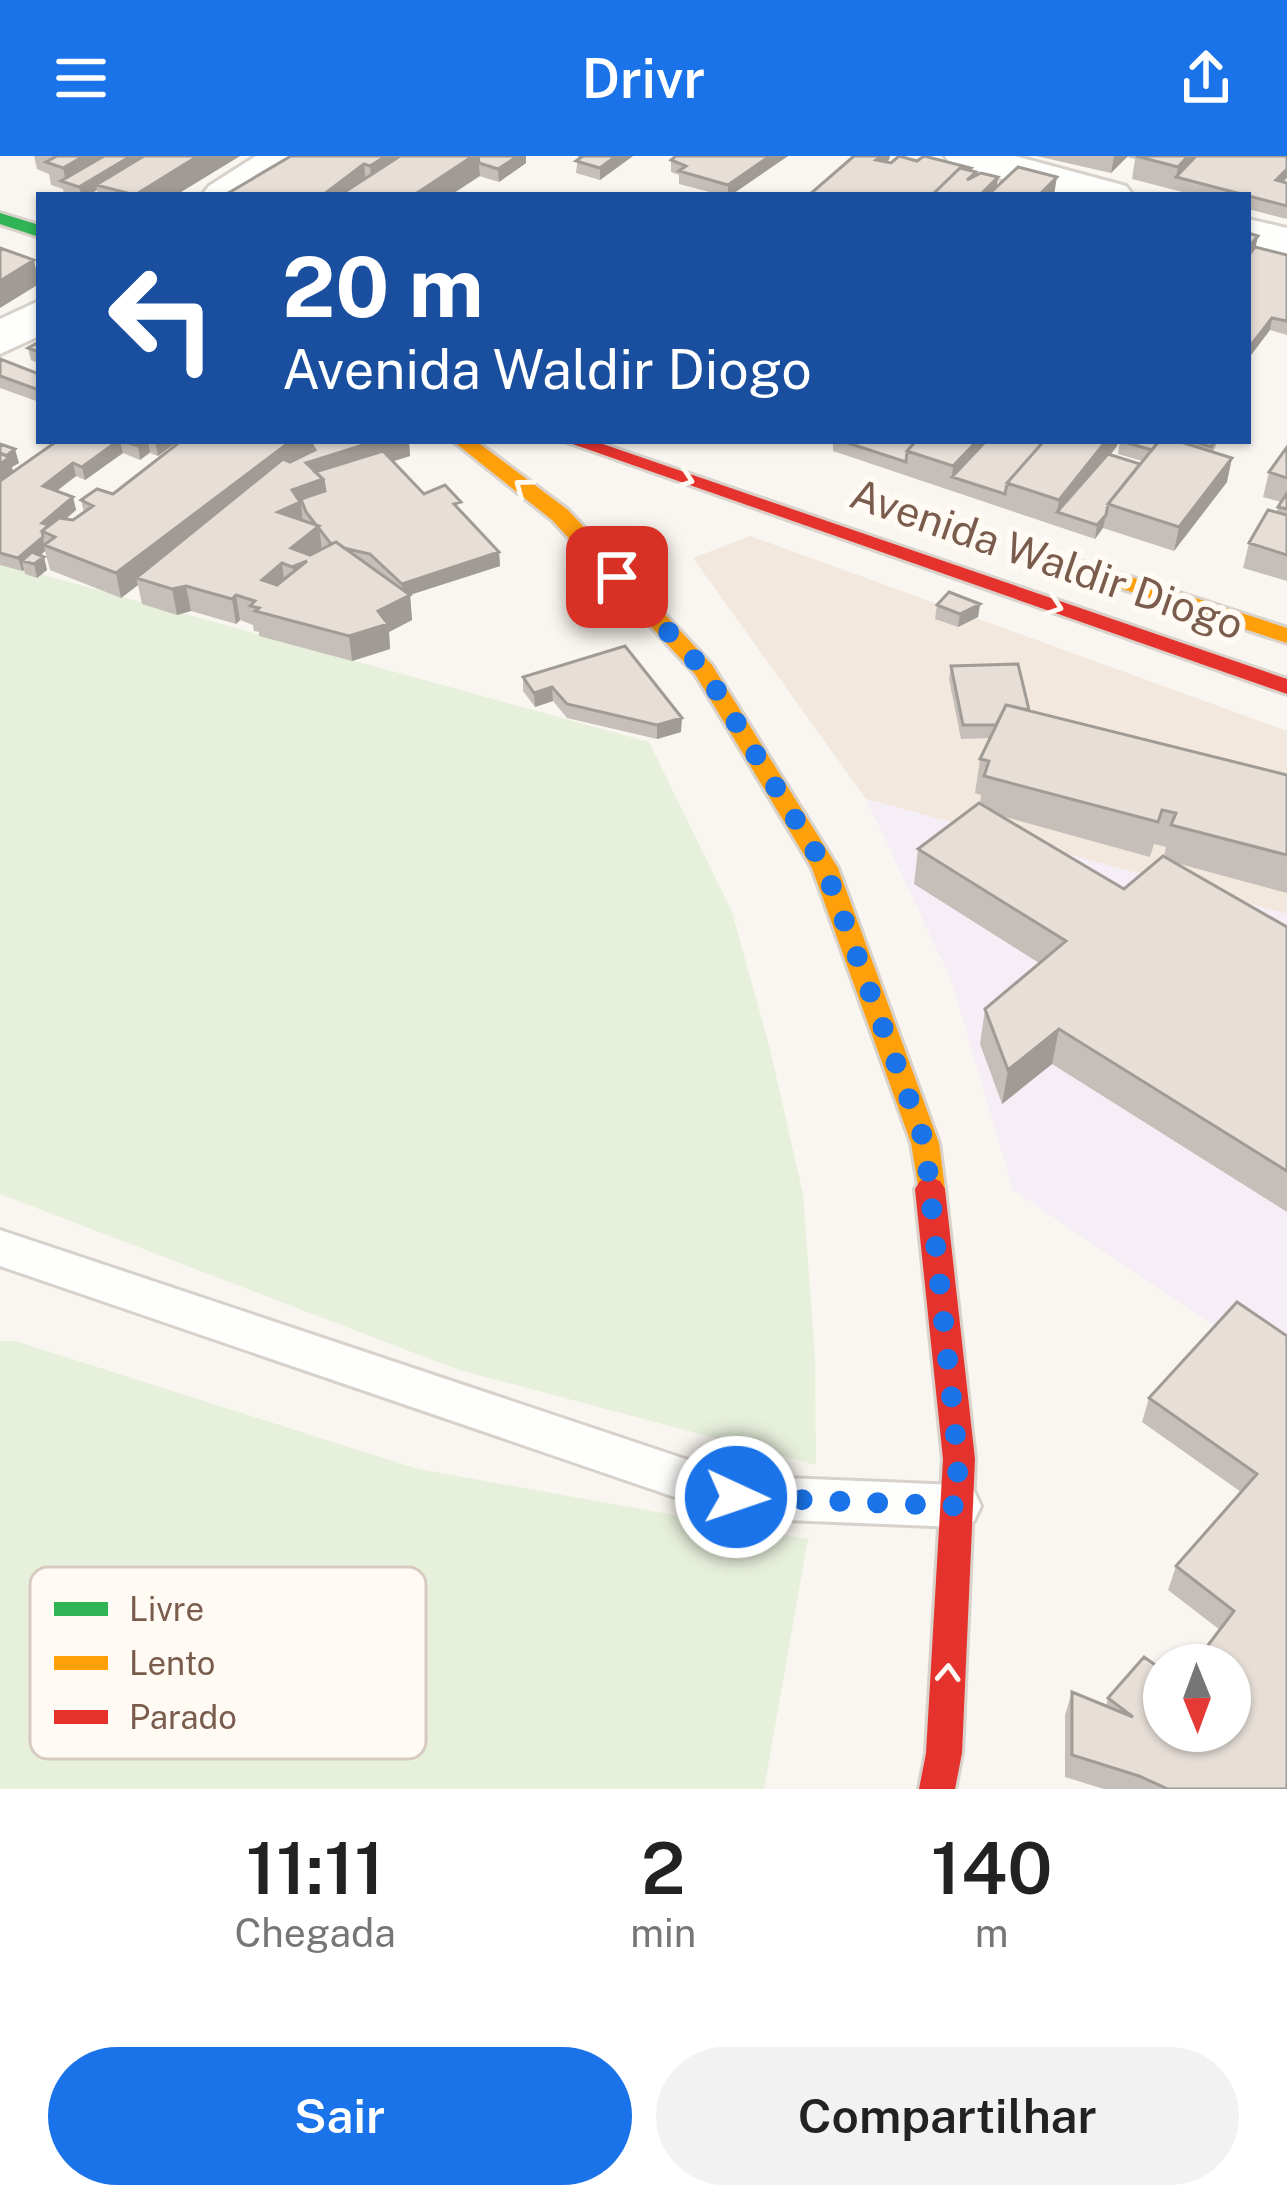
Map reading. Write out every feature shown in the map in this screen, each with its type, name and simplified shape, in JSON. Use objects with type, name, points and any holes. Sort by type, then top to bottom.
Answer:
[{"type":"main road","points":[[0,218],[36,230]]},
{"type":"main road","points":[[467,444],[560,515],[704,670],[825,868],[925,1143],[958,1459],[944,1753],[938,1789]]},
{"type":"main road","name":"Avenida Waldir Diogo","points":[[583,444],[1287,687]]},
{"type":"main road","name":"Avenida Waldir Diogo","points":[[1054,559],[1287,636]]},
{"type":"main road","points":[[1175,648],[1210,610]]},
{"type":"street","points":[[229,192],[286,156]]},
{"type":"street","points":[[966,156],[1100,192]]},
{"type":"street","points":[[1251,233],[1287,242]]},
{"type":"street","points":[[0,340],[36,317]]},
{"type":"lane","points":[[0,1248],[736,1497],[957,1506]]},
{"type":"shaded area","points":[[750,536],[1287,731],[1287,914],[866,799],[693,558]]},
{"type":"shaded area","points":[[866,799],[1287,914],[1287,1375],[1013,1190],[951,979]]},
{"type":"green space","points":[[0,563],[649,742],[732,912],[770,1049],[803,1194],[815,1357],[816,1465],[456,1369],[0,1194]]},
{"type":"green space","points":[[0,1341],[15,1341],[418,1469],[808,1539],[764,1789],[0,1789]]},
{"type":"building","points":[[57,156],[84,156],[63,168],[46,162]]},
{"type":"building","points":[[104,156],[131,156],[79,187],[61,181]]},
{"type":"building","points":[[144,156],[198,156],[140,192],[96,185]]},
{"type":"building","points":[[291,156],[386,156],[370,166],[364,164],[327,192],[230,192]]},
{"type":"building","points":[[400,156],[473,156],[419,192],[345,192]]},
{"type":"building","points":[[478,156],[518,156],[498,169],[479,163]]},
{"type":"building","points":[[583,156],[616,156],[600,168],[576,161]]},
{"type":"building","points":[[676,156],[770,156],[728,185],[679,171],[686,166],[671,160]]},
{"type":"building","points":[[854,156],[881,156],[876,160],[891,163],[899,156],[917,161],[924,156],[971,168],[960,168],[935,192],[812,192]]},
{"type":"building","points":[[1136,156],[1188,156],[1178,167]]},
{"type":"building","points":[[1196,156],[1287,156],[1287,169],[1276,180],[1287,183],[1287,206],[1251,197],[1251,192],[1176,177]]},
{"type":"building","points":[[1018,167],[1057,177],[1042,192],[991,192]]},
{"type":"building","points":[[960,168],[976,172],[967,180],[981,173],[998,177],[983,192],[935,192]]},
{"type":"building","points":[[1255,247],[1287,255],[1287,321],[1272,318],[1251,345],[1251,252]]},
{"type":"building","points":[[0,248],[34,260],[0,281]]},
{"type":"building","points":[[0,359],[36,373],[36,389],[0,376]]},
{"type":"building","points":[[0,444],[15,449],[6,456],[0,453]]},
{"type":"building","points":[[53,444],[114,444],[82,467],[73,463],[43,486],[73,497],[42,523],[49,525],[43,537],[18,558],[0,553],[0,481]]},
{"type":"building","points":[[177,444],[287,444],[116,573],[44,545],[55,537],[42,531],[59,518],[73,520],[93,506],[81,500],[97,489],[113,494]]},
{"type":"building","points":[[311,444],[366,444],[306,463],[323,479],[292,490],[300,502],[278,512],[319,526],[291,548],[310,555],[336,542],[410,595],[378,611],[388,624],[349,636],[255,611],[259,608],[250,606],[255,601],[236,595],[232,599],[186,586],[172,589],[136,578],[283,459],[290,462],[315,450]],"holes":[[[307,561],[277,585],[262,580],[282,563],[292,567]]]},
{"type":"building","points":[[851,444],[913,444],[906,462]]},
{"type":"building","points":[[913,444],[974,444],[953,466],[907,451]]},
{"type":"building","points":[[983,444],[1041,444],[1007,483],[1005,494],[952,477]]},
{"type":"building","points":[[1041,444],[1104,444],[1059,500],[1007,483]]},
{"type":"building","points":[[1157,444],[1188,444],[1232,458],[1179,527],[1108,504]]},
{"type":"building","points":[[1287,447],[1287,478],[1269,472]]},
{"type":"building","points":[[383,451],[424,494],[445,485],[461,502],[454,504],[499,552],[402,584],[370,554],[331,544],[301,499],[325,491],[323,479],[315,472]]},
{"type":"building","points":[[1108,454],[1140,464],[1108,504],[1106,515],[1097,525],[1057,512]]},
{"type":"building","points":[[1268,510],[1287,515],[1287,555],[1249,543]]},
{"type":"building","points":[[32,552],[44,557],[34,564],[22,561]]},
{"type":"building","points":[[949,592],[980,604],[960,614],[937,605]]},
{"type":"building","points":[[625,646],[682,718],[657,725],[567,704],[552,687],[534,693],[523,677]]},
{"type":"building","points":[[1018,664],[1029,710],[1006,705],[996,725],[963,725],[951,666]]},
{"type":"building","points":[[1006,705],[1287,775],[1287,855],[1171,825],[1176,813],[1162,810],[1158,822],[984,776],[989,761],[980,759]]},
{"type":"building","points":[[979,803],[1124,889],[1163,856],[1287,927],[1287,1171],[1059,1029],[1008,1070],[985,1009],[1066,941],[918,849]]},
{"type":"building","points":[[1237,1302],[1287,1336],[1287,1789],[1168,1789],[1072,1755],[1072,1692],[1133,1717],[1108,1698],[1143,1658],[1143,1752],[1251,1752],[1251,1644],[1209,1644],[1234,1611],[1176,1566],[1257,1474],[1149,1398]]},
{"type":"traffic: fast","points":[[0,218],[36,230]]},
{"type":"traffic: slow","points":[[467,444],[560,515],[704,670],[825,868],[925,1143],[930,1189]]},
{"type":"traffic: slow","points":[[1085,569],[1287,636]]},
{"type":"traffic: jam","points":[[583,444],[1287,687]]},
{"type":"traffic: jam","points":[[930,1189],[959,1459],[944,1753],[937,1789]]},
{"type":"route","points":[[617,577],[704,670],[825,868],[925,1143],[958,1459],[957,1506],[736,1497]]}]
